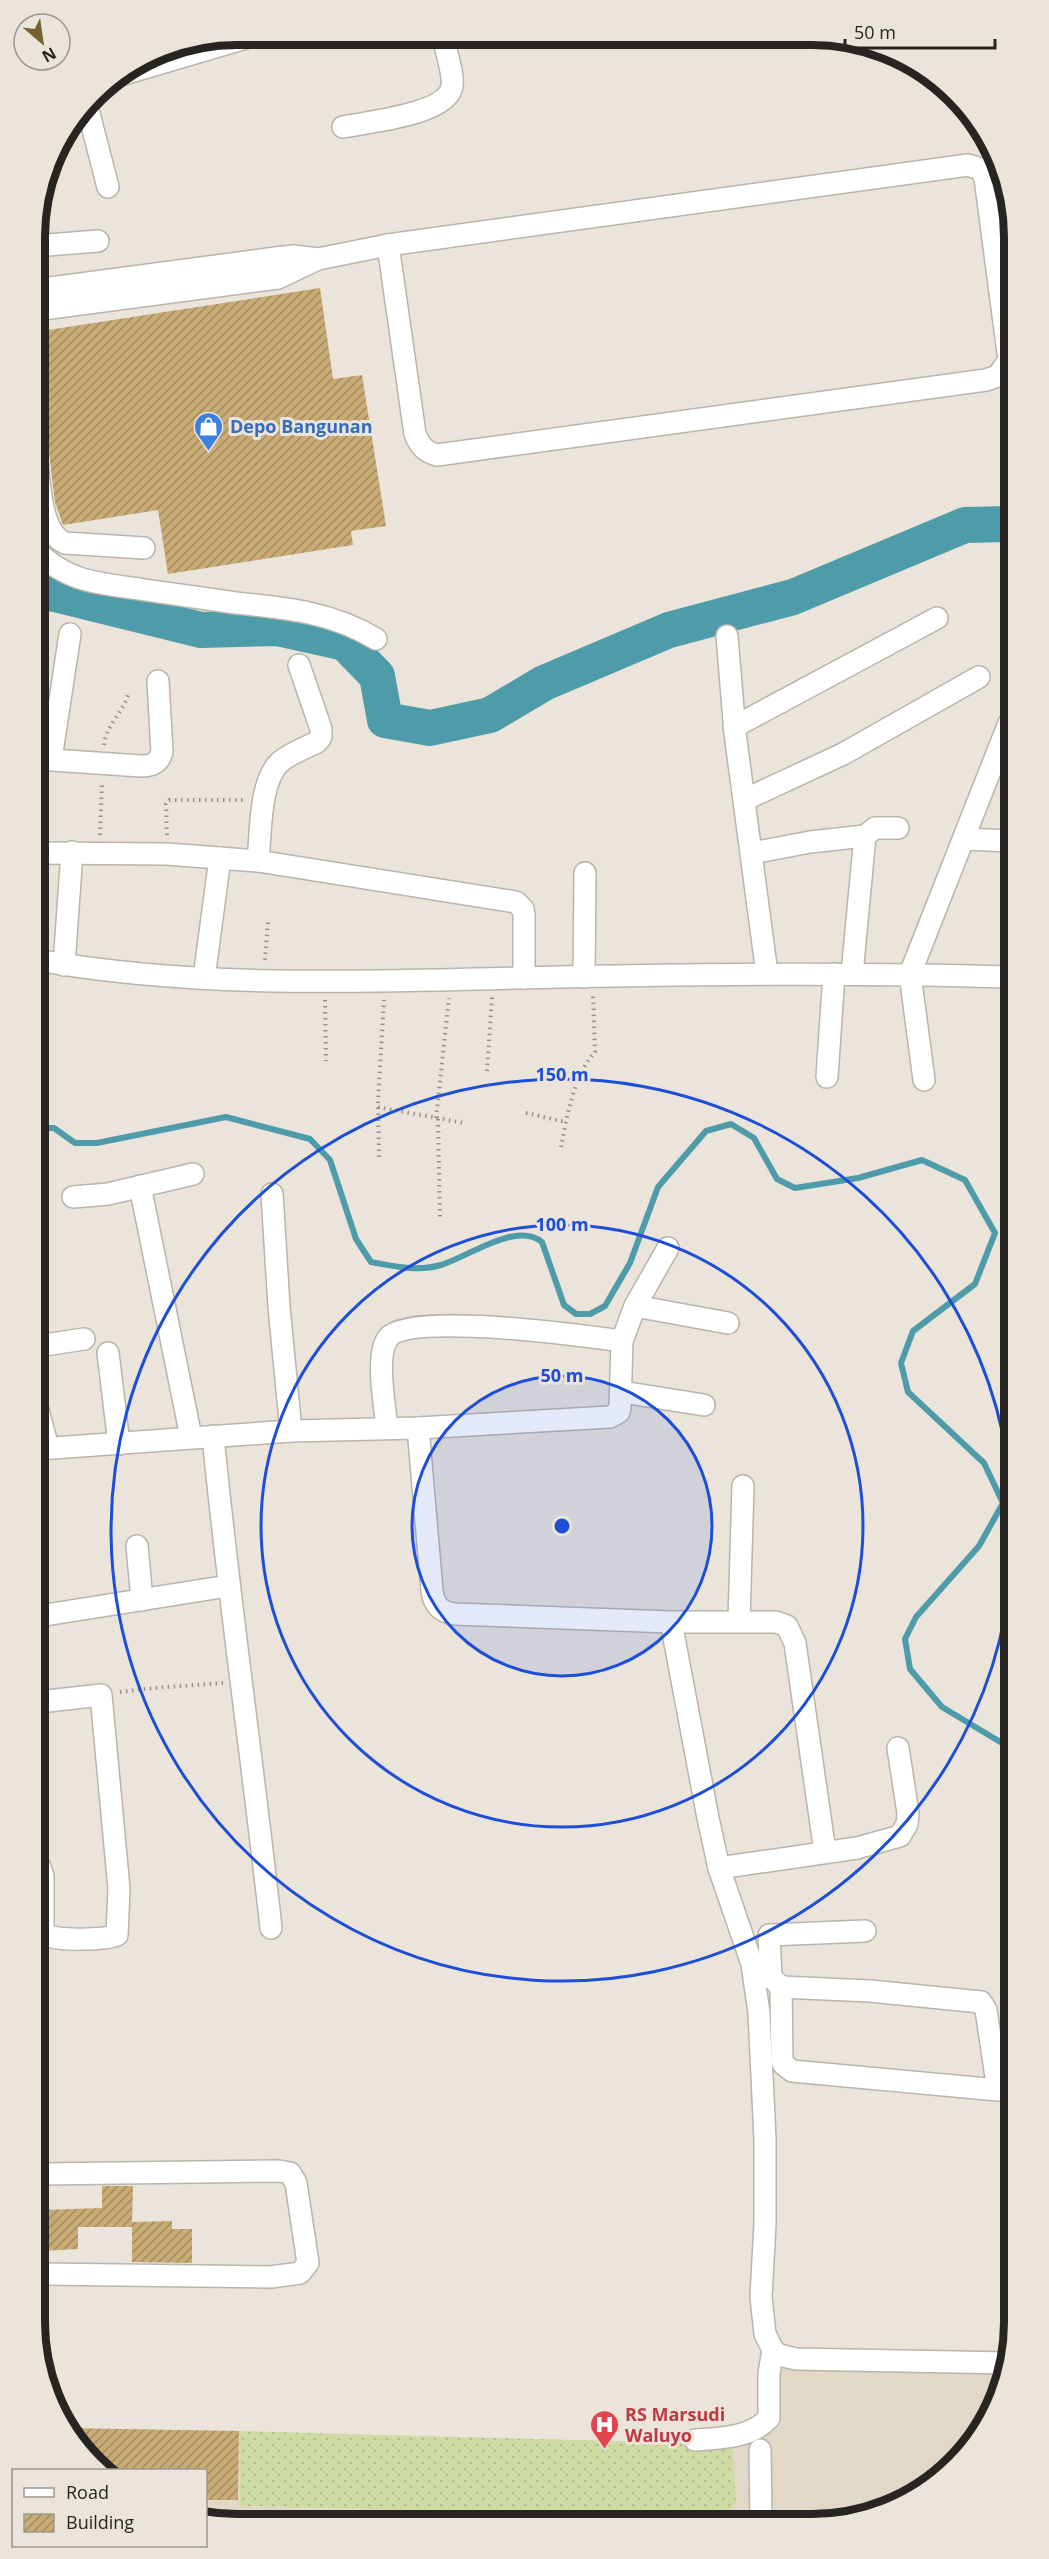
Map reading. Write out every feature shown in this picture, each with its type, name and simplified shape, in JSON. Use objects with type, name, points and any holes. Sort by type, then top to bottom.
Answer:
[{"type":"street","points":[[343,127],[413,114],[431,108],[447,97],[453,85],[445,45]]},
{"type":"street","points":[[152,66],[218,46]]},
{"type":"street","points":[[89,115],[108,187]]},
{"type":"street","points":[[45,309],[278,278],[318,259],[388,245],[972,165],[980,169],[985,178],[1004,323]]},
{"type":"street","points":[[45,245],[98,241]]},
{"type":"street","points":[[388,245],[415,434],[419,445],[428,453],[437,455],[986,380],[1002,372],[1004,368]]},
{"type":"street","points":[[45,289],[294,256],[318,259]]},
{"type":"street","points":[[45,521],[51,534],[65,543],[144,548]]},
{"type":"street","points":[[45,560],[52,567],[73,577],[205,599],[285,607],[336,619],[376,639]]},
{"type":"street","points":[[734,727],[937,618]]},
{"type":"street","points":[[45,754],[70,634]]},
{"type":"street","points":[[727,636],[734,727],[767,974]]},
{"type":"street","points":[[258,861],[264,800],[272,771],[282,761],[317,742],[321,737],[321,729],[299,665]]},
{"type":"street","points":[[744,800],[843,754],[979,677]]},
{"type":"street","points":[[45,759],[141,766],[156,763],[162,752],[158,681]]},
{"type":"street","points":[[924,1080],[910,974],[1004,739]]},
{"type":"street","points":[[752,853],[810,842],[865,836],[875,828],[898,828]]},
{"type":"street","points":[[827,1077],[865,836]]},
{"type":"street","points":[[964,839],[1004,841]]},
{"type":"street","points":[[64,965],[72,852]]},
{"type":"street","points":[[45,853],[167,854],[258,861],[516,902],[523,909],[524,915],[525,978]]},
{"type":"street","points":[[204,978],[220,858]]},
{"type":"street","points":[[585,873],[588,977]]},
{"type":"street","points":[[45,961],[148,975],[325,981],[767,974],[1004,977]]},
{"type":"street","points":[[73,1197],[108,1194],[192,1174]]},
{"type":"street","points":[[140,1186],[191,1437]]},
{"type":"street","points":[[272,1194],[279,1307],[291,1431]]},
{"type":"street","points":[[45,1449],[291,1431],[418,1428],[610,1417],[619,1412],[622,1392],[622,1341],[635,1306],[668,1248]]},
{"type":"street","points":[[635,1306],[728,1323]]},
{"type":"street","points":[[387,1428],[383,1353],[387,1338],[397,1331],[434,1324],[539,1330],[622,1341]]},
{"type":"street","points":[[45,1345],[84,1339]]},
{"type":"street","points":[[108,1353],[119,1444]]},
{"type":"street","points":[[622,1392],[704,1405]]},
{"type":"street","points":[[418,1428],[432,1591],[435,1603],[442,1611],[455,1614],[671,1622],[739,1620],[782,1623],[787,1626],[794,1636],[825,1852]]},
{"type":"street","points":[[213,1436],[228,1586],[254,1768],[271,1928]]},
{"type":"street","points":[[739,1620],[743,1486]]},
{"type":"street","points":[[137,1546],[142,1600]]},
{"type":"street","points":[[45,1615],[228,1586]]},
{"type":"street","points":[[671,1622],[693,1748],[720,1868],[752,1964],[759,2013],[783,2064],[792,2071],[1004,2090]]},
{"type":"street","points":[[45,1701],[101,1695],[119,1889],[117,1935],[98,1938],[46,1935],[45,1933]]},
{"type":"street","points":[[720,1868],[874,1845],[892,1839],[905,1830],[908,1812],[898,1748]]},
{"type":"street","points":[[865,1931],[769,1935],[771,1977],[781,1987],[870,1991],[981,2002],[986,2010],[1004,2082]]},
{"type":"street","points":[[781,1987],[780,2013],[771,2041],[761,2297],[765,2334],[772,2350],[779,2355],[796,2359],[999,2363]]},
{"type":"street","points":[[759,2013],[780,2013]]},
{"type":"street","points":[[45,2174],[279,2171],[290,2173],[296,2183],[308,2263],[300,2273],[271,2277],[45,2274]]},
{"type":"street","points":[[695,2440],[722,2438],[751,2432],[761,2427],[769,2418],[769,2373],[772,2350]]},
{"type":"street","points":[[759,2450],[761,2514]]},
{"type":"path","points":[[167,854],[168,801],[264,800]]},
{"type":"path","points":[[264,979],[268,921]]},
{"type":"path","points":[[561,1147],[566,1122],[583,1071],[595,1052],[588,977]]},
{"type":"path","points":[[487,1071],[493,978]]},
{"type":"path","points":[[440,1217],[437,1119],[452,979]]},
{"type":"path","points":[[325,981],[326,1061]]},
{"type":"path","points":[[379,1156],[378,1107],[385,981]]},
{"type":"path","points":[[378,1107],[464,1123]]},
{"type":"path","points":[[526,1113],[566,1122]]},
{"type":"path","points":[[101,1695],[153,1688],[241,1682]]},
{"type":"shaded area","name":"RS Marsudi Waluyo","points":[[774,2368],[997,2374],[989,2396],[972,2429],[939,2466],[908,2488],[886,2499],[837,2512],[812,2514],[224,2514],[207,2511],[207,2500],[238,2500],[239,2431],[715,2444],[759,2435]]},
{"type":"green space","points":[[239,2431],[715,2444],[732,2440],[736,2503],[729,2511],[720,2514],[583,2514],[240,2506]]},
{"type":"building","name":"Depo Bangunan","points":[[320,288],[333,379],[362,375],[386,526],[351,531],[353,545],[168,574],[158,510],[63,525],[55,502],[49,452],[45,446],[45,330]]},
{"type":"building","points":[[102,2186],[133,2186],[132,2222],[172,2221],[172,2229],[192,2229],[192,2263],[132,2262],[132,2227],[78,2227],[78,2249],[45,2251],[45,2210],[102,2208]]},
{"type":"building","points":[[78,2428],[239,2431],[238,2500],[207,2500],[207,2469],[114,2469],[93,2449]]},
{"type":"waterway","points":[[45,590],[201,630],[277,628],[345,643],[377,676],[385,720],[430,728],[490,715],[544,683],[669,630],[793,597],[965,525],[1004,524]]},
{"type":"waterway","points":[[45,1128],[54,1128],[75,1143],[97,1143],[226,1117],[310,1139],[330,1160],[356,1239],[371,1262],[406,1268],[432,1267],[506,1238],[531,1237],[542,1242],[564,1305],[576,1314],[590,1314],[605,1306],[630,1263],[658,1187],[706,1131],[731,1124],[754,1138],[777,1179],[795,1188],[858,1178],[922,1160],[965,1180],[995,1233],[975,1284],[913,1331],[901,1363],[908,1392],[984,1463],[1003,1503],[979,1546],[916,1617],[905,1639],[910,1669],[942,1707],[1004,1744]]},
{"type":"place","name":"Depo Bangunan","points":[[209,452]]},
{"type":"place","name":"RS Marsudi Waluyo","points":[[604,2450]]}]
